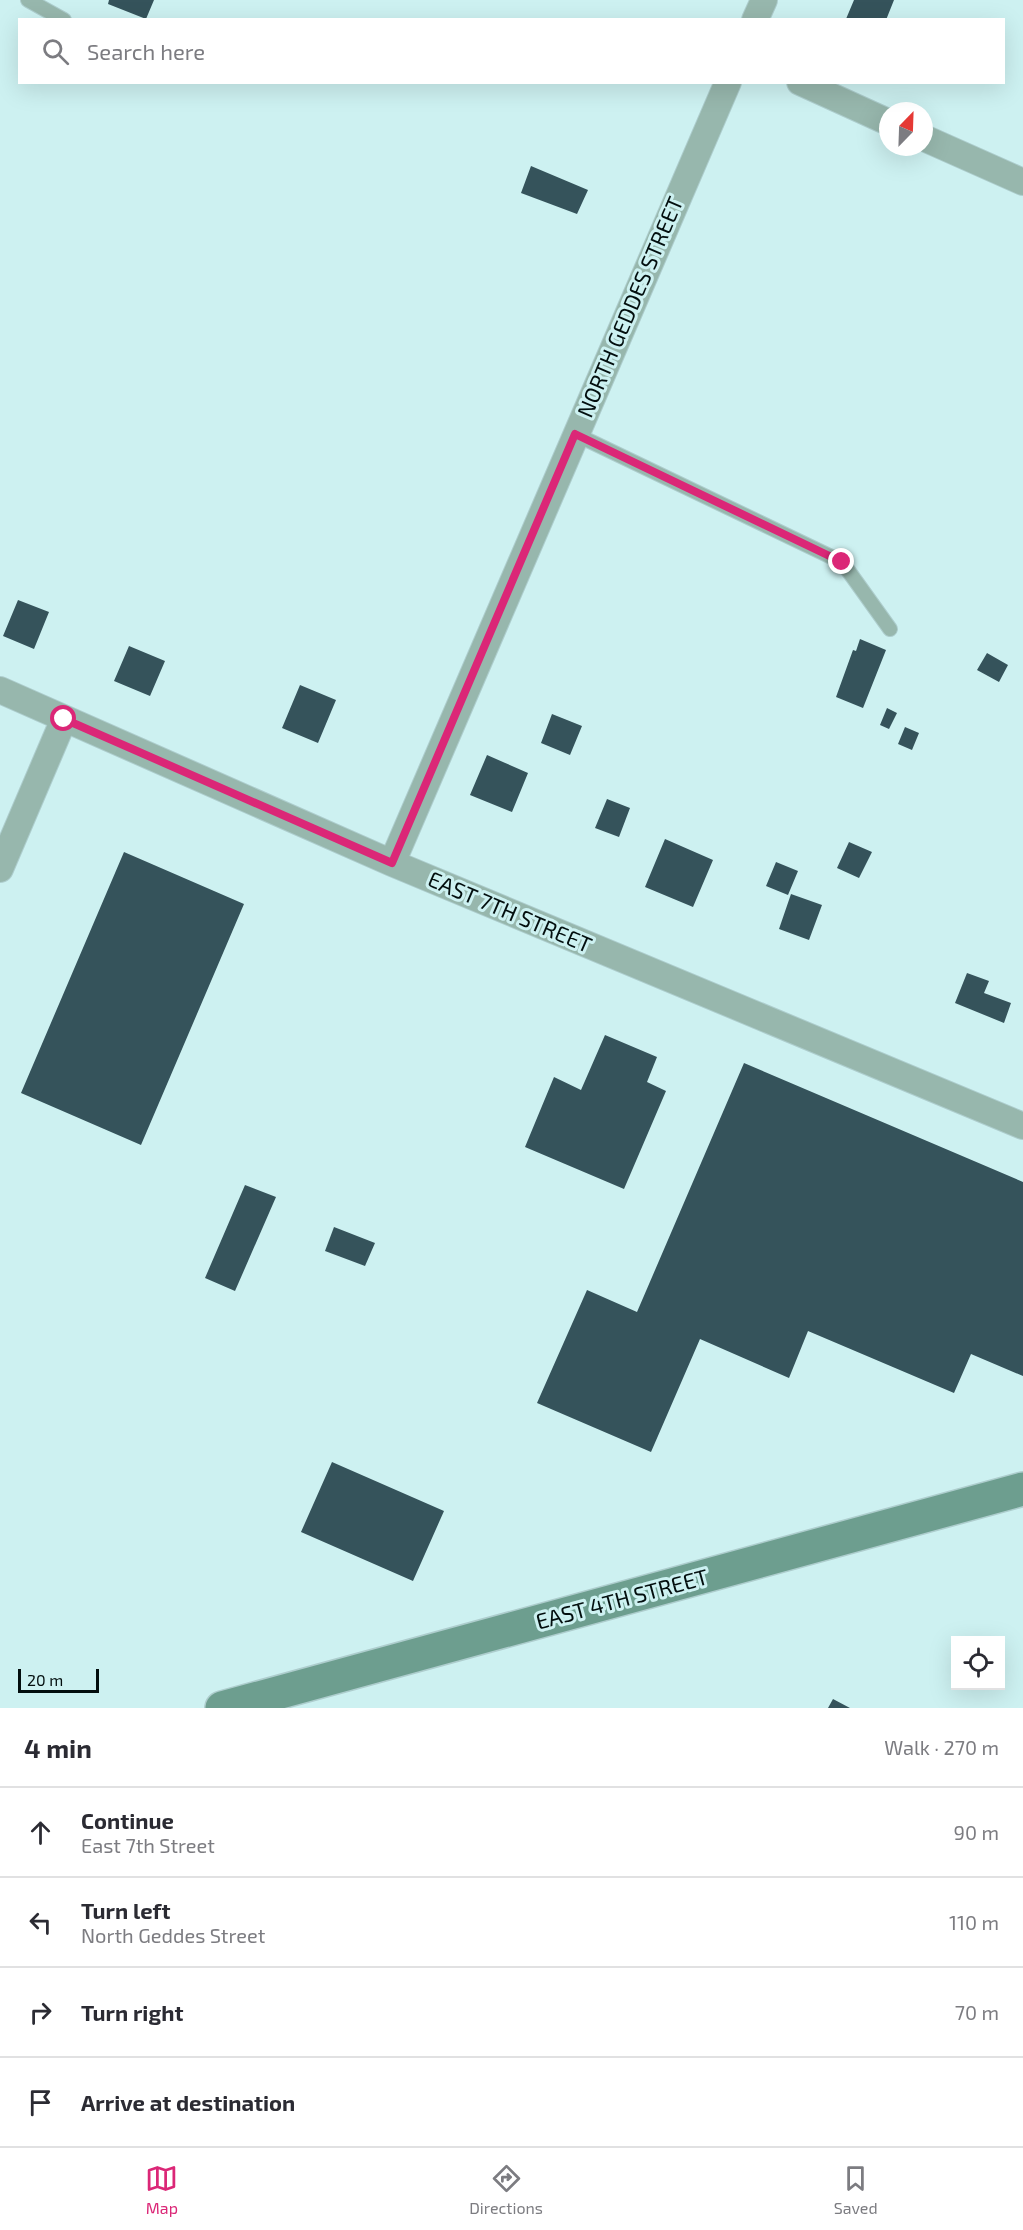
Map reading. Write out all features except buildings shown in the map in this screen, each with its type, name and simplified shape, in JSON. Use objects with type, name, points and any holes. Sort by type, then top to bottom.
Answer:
[{"type":"main road","name":"EAST 4TH STREET","points":[[222,1708],[1023,1489]]},
{"type":"street","points":[[756,18],[764,0]]},
{"type":"street","name":"NORTH GEDDES STREET","points":[[392,863],[727,84]]},
{"type":"street","points":[[804,84],[879,118]]},
{"type":"street","points":[[933,142],[1023,182]]},
{"type":"street","name":"EAST 7TH STREET","points":[[0,690],[392,863],[1023,1126]]},
{"type":"street","points":[[0,869],[64,719]]},
{"type":"lane","points":[[28,0],[60,18]]},
{"type":"lane","points":[[575,434],[842,562],[890,629]]},
{"type":"route","points":[[64,719],[392,863],[575,434],[842,562]]}]
